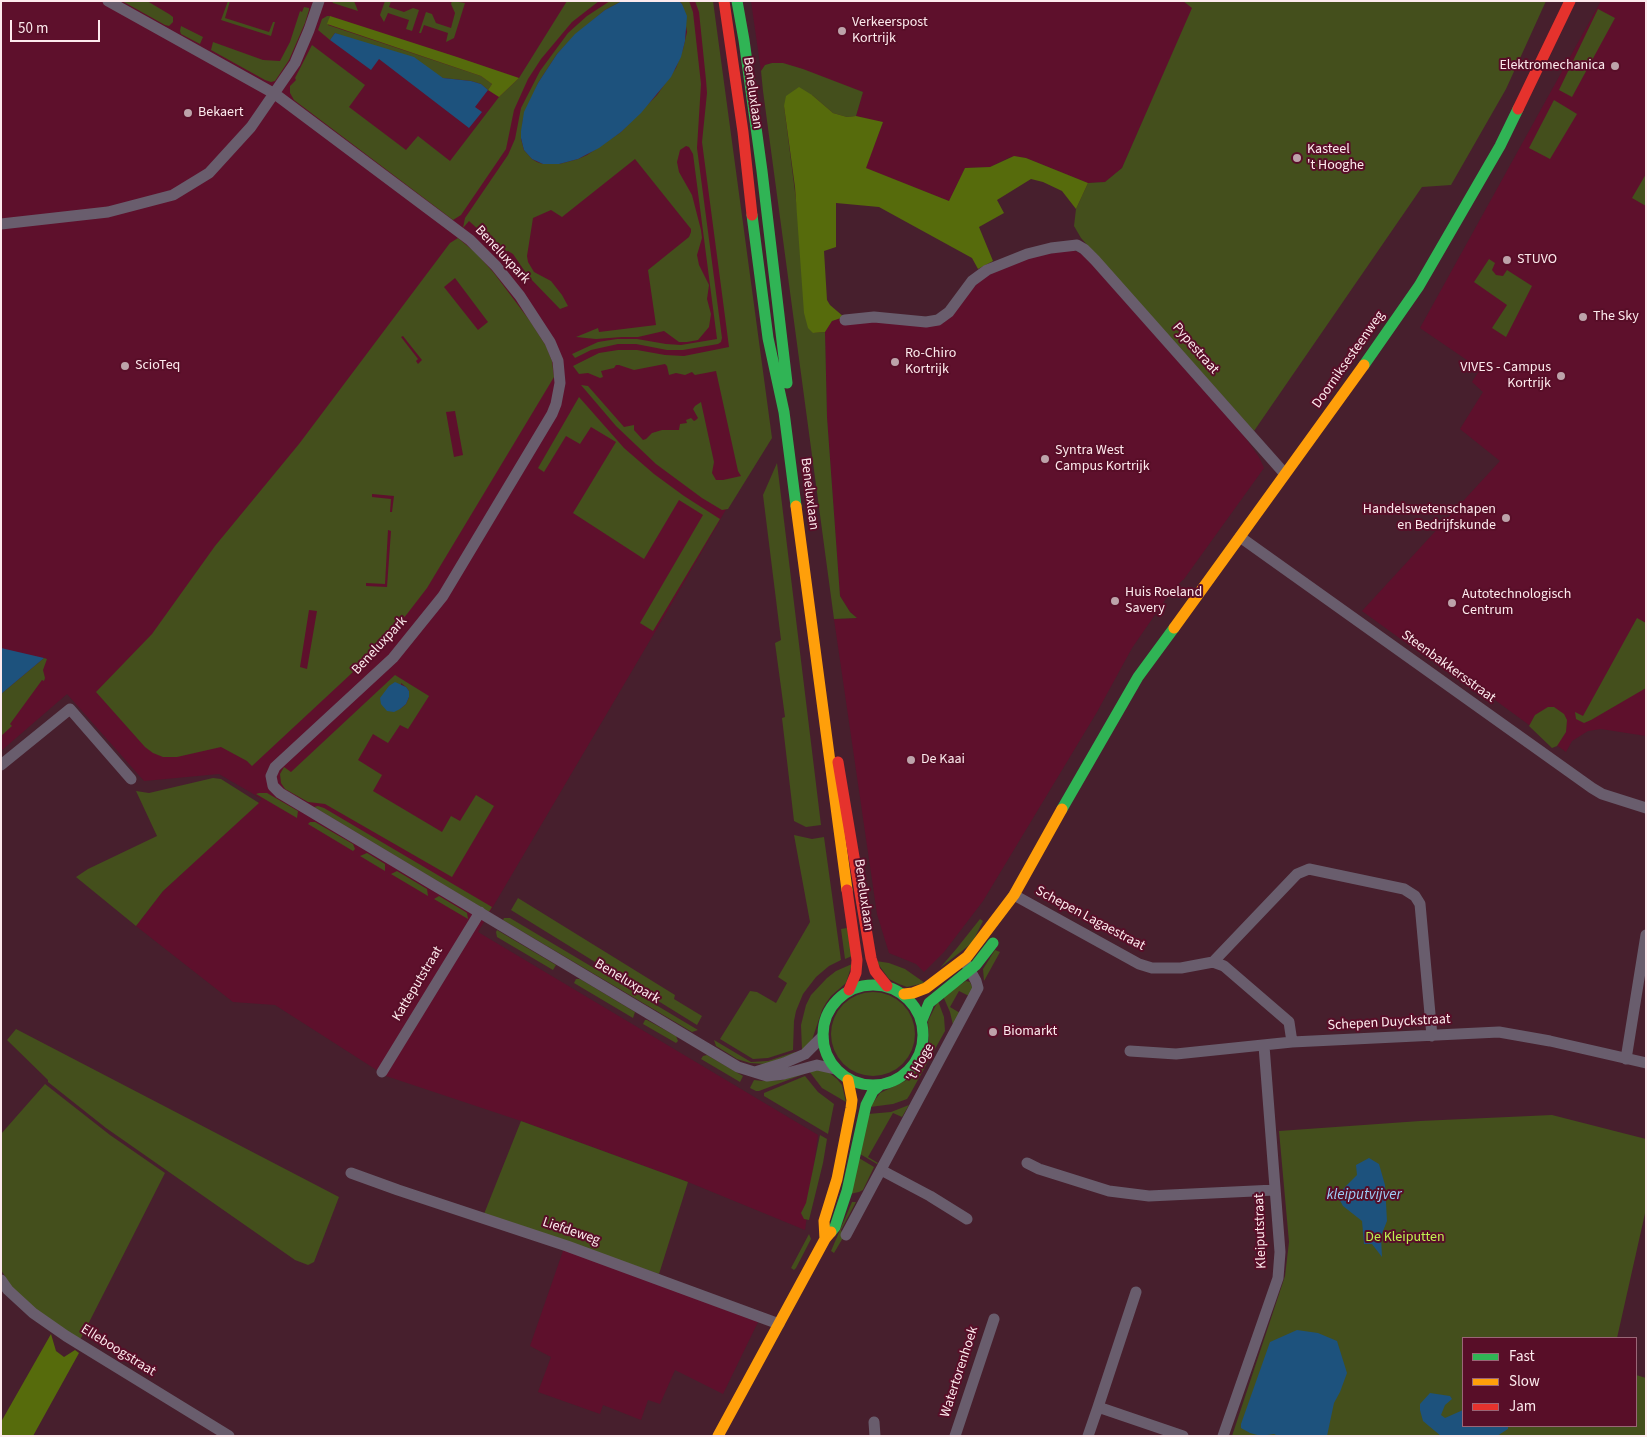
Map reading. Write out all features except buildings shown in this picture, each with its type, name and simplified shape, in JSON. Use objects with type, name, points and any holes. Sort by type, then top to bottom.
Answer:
[{"type":"main road","name":"Beneluxlaan","points":[[724,1],[743,132],[768,338],[788,439],[834,800],[856,952],[856,973],[848,990]]},
{"type":"main road","name":"Beneluxlaan","points":[[737,1],[762,171],[780,333],[836,749],[871,958],[875,971],[887,986]]},
{"type":"main road","name":"Doorniksesteenweg","points":[[1116,714],[1138,677],[1385,336],[1434,261],[1500,146],[1570,1]]},
{"type":"main road","name":"'t Hoge","points":[[922,1020],[926,1008],[933,999],[981,959],[1000,931],[1014,895],[1116,714]]},
{"type":"main road","name":"'t Hoge","points":[[904,994],[914,993],[926,988],[963,960],[976,947],[990,925],[1014,895]]},
{"type":"main road","points":[[718,1436],[825,1239],[836,1227],[847,1191],[866,1104],[880,1085],[901,1076],[910,1069],[918,1058],[923,1042],[922,1020],[917,1010],[904,994],[887,986],[873,984],[848,990],[836,1000],[829,1011],[823,1036],[827,1054],[835,1069],[848,1080],[868,1085],[880,1085]]},
{"type":"main road","points":[[825,1239],[824,1221],[837,1179],[851,1108],[852,1100],[848,1080]]},
{"type":"street","points":[[108,1],[275,94]]},
{"type":"street","points":[[1,224],[108,212],[172,195],[209,173],[251,127],[295,63],[310,30],[319,1]]},
{"type":"street","name":"Beneluxpark","points":[[275,94],[456,229],[483,253],[520,296],[550,342],[558,361],[560,383],[552,414],[443,596],[393,658],[275,767],[271,774],[272,782],[280,793],[738,1067],[767,1076],[776,1076],[821,1065],[835,1069]]},
{"type":"street","name":"Pypestraat","points":[[845,320],[874,318],[926,322],[938,320],[949,312],[976,277],[987,270],[1027,254],[1051,248],[1066,245],[1080,247],[1090,254],[1121,288],[1286,474]]},
{"type":"street","name":"Steenbakkersstraat","points":[[1240,537],[1592,788],[1602,794],[1646,808]]},
{"type":"street","points":[[1,765],[70,709],[131,779]]},
{"type":"street","points":[[1292,1042],[1289,1022],[1224,966],[1213,962],[1297,874],[1309,869],[1404,889],[1415,896],[1420,904],[1432,1036]]},
{"type":"street","name":"Schepen Lagaestraat","points":[[1014,895],[1139,964],[1152,968],[1181,968],[1213,962]]},
{"type":"street","name":"Katteputstraat","points":[[382,1072],[480,912]]},
{"type":"street","points":[[1626,1059],[1646,935]]},
{"type":"street","name":"'t Hoge","points":[[846,1234],[978,988],[963,960]]},
{"type":"street","name":"Schepen Duyckstraat","points":[[1130,1051],[1176,1054],[1292,1042],[1499,1032],[1646,1064]]},
{"type":"street","points":[[755,1072],[774,1067],[805,1054],[823,1036]]},
{"type":"street","name":"Kleiputstraat","points":[[1223,1436],[1278,1278],[1280,1252],[1264,1046]]},
{"type":"street","points":[[1027,1163],[1039,1169],[1109,1192],[1149,1196],[1275,1190]]},
{"type":"street","points":[[881,1170],[930,1196],[967,1219]]},
{"type":"street","name":"Liefdeweg","points":[[351,1173],[567,1246],[779,1324]]},
{"type":"street","name":"Elleboogstraat","points":[[1,1280],[8,1290],[33,1313],[59,1332],[229,1436]]},
{"type":"street","points":[[1088,1436],[1136,1292]]},
{"type":"street","name":"Watertorenhoek","points":[[955,1436],[994,1318]]},
{"type":"street","points":[[1098,1407],[1183,1436]]},
{"type":"street","points":[[874,1422],[874,1436]]},
{"type":"shaded area","points":[[1,1],[701,1],[762,447],[478,932],[818,1135],[805,1230],[688,1182],[521,1121],[386,1076],[275,1005],[233,1002],[136,926],[163,891],[262,799],[219,774],[144,781],[67,694],[1,751]]},
{"type":"shaded area","points":[[751,1],[1183,1],[1193,8],[1122,168],[1105,182],[1088,183],[1026,158],[1010,157],[990,167],[965,168],[949,201],[865,168],[883,123],[856,116],[863,92],[772,63],[765,65],[761,71]]},
{"type":"shaded area","name":"VIVES - Campus Kortrijk","points":[[1601,1],[1646,1],[1646,736],[1601,729],[1588,731],[1572,741],[1566,752],[1469,681],[1427,658],[1362,611],[1500,461],[1460,429],[1483,392],[1472,382],[1480,369],[1420,328]]},
{"type":"shaded area","name":"Syntra West Campus Kortrijk","points":[[1071,249],[1084,255],[1245,437],[1264,468],[1184,579],[1172,590],[1132,648],[1097,712],[983,901],[944,952],[924,972],[916,964],[889,953],[877,914],[834,619],[857,618],[850,612],[840,596],[827,417],[825,332],[832,321],[844,317],[865,320],[939,323],[983,277],[1021,260]]},
{"type":"shaded area","points":[[564,1248],[758,1322],[723,1394],[675,1370],[660,1404],[648,1400],[641,1420],[603,1405],[600,1414],[538,1392],[551,1357],[530,1346]]},
{"type":"green space","points":[[122,1],[147,1],[173,17],[173,22],[169,26],[165,25]]},
{"type":"green space","points":[[228,1],[230,1],[225,18],[269,32],[273,22],[275,22],[271,36],[221,20]]},
{"type":"green space","points":[[332,1],[354,1],[358,11],[333,3]]},
{"type":"green space","points":[[385,1],[391,1],[389,7],[404,12],[413,8],[419,10],[412,31],[406,29],[409,20],[388,13],[384,22],[380,15]]},
{"type":"green space","points":[[452,1],[465,3],[454,38],[446,42],[448,33],[424,25],[421,33],[419,33],[426,12],[432,14],[436,23],[451,28],[455,13],[451,4]]},
{"type":"green space","points":[[567,1],[599,1],[572,22],[541,59],[528,79],[514,110],[506,149],[461,215],[453,220],[294,100],[290,93],[290,86],[296,80],[295,78],[312,45],[365,85],[349,107],[406,150],[418,136],[450,161],[499,97],[519,78]]},
{"type":"green space","points":[[610,1],[622,1],[605,10],[575,35],[557,54],[538,83],[523,119],[521,139],[524,150],[537,162],[559,164],[587,155],[621,132],[657,95],[676,68],[687,32],[682,4],[679,1],[689,1],[693,12],[701,84],[697,148],[722,338],[718,344],[683,350],[667,350],[636,344],[618,344],[591,350],[575,358],[572,354],[598,342],[617,339],[637,339],[681,345],[717,339],[693,154],[689,147],[686,146],[680,150],[677,162],[679,172],[692,195],[701,230],[702,238],[697,255],[699,265],[709,285],[707,299],[711,314],[709,327],[698,340],[679,342],[664,331],[638,337],[596,339],[576,337],[598,328],[599,332],[656,325],[648,270],[689,237],[691,232],[691,229],[635,159],[562,217],[551,210],[533,218],[527,256],[528,262],[534,272],[551,281],[568,306],[560,309],[528,276],[513,254],[508,251],[503,252],[469,221],[463,228],[465,218],[508,155],[515,139],[521,108],[540,71],[568,33],[587,16]]},
{"type":"green space","points":[[695,1],[713,1],[772,438],[728,509],[722,510],[702,498],[656,464],[616,426],[581,385],[588,386],[624,427],[634,425],[634,430],[643,440],[652,433],[662,430],[679,430],[680,424],[687,423],[686,420],[691,418],[694,421],[696,420],[698,418],[693,409],[701,402],[714,462],[712,473],[716,480],[723,480],[741,476],[738,471],[716,371],[695,375],[692,372],[685,375],[676,373],[669,375],[665,364],[634,370],[616,365],[614,368],[601,371],[603,377],[600,378],[588,373],[579,374],[573,366],[599,353],[618,350],[637,350],[684,356],[729,347],[702,142],[707,93],[699,12]]},
{"type":"green space","points":[[1183,1],[1546,1],[1506,89],[1451,185],[1422,187],[1254,431],[1081,238],[1074,226],[1076,209],[1088,183],[1105,182],[1122,168],[1192,8]]},
{"type":"green space","points":[[304,7],[309,8],[305,23],[289,60],[275,81],[265,80],[211,50],[213,42],[263,60],[280,61],[290,42],[300,11],[302,12]]},
{"type":"green space","points":[[1598,9],[1615,18],[1572,97],[1559,90]]},
{"type":"green space","points":[[330,16],[328,25],[481,76],[492,84],[488,90],[481,84],[471,81],[443,78],[335,33],[330,40],[318,30],[322,19]]},
{"type":"green space","points":[[330,16],[519,78],[499,97],[488,90],[492,84],[481,76],[327,24]]},
{"type":"green space","points":[[181,26],[203,37],[200,44],[181,34]]},
{"type":"green space","points":[[783,63],[803,69],[863,92],[856,116],[847,117],[833,113],[812,95],[784,106],[813,333],[825,332],[827,417],[840,596],[850,612],[857,618],[834,619],[763,91],[761,71],[765,65]]},
{"type":"green space","points":[[799,87],[812,95],[833,113],[883,122],[866,168],[949,201],[965,168],[990,167],[1014,156],[1026,158],[1088,183],[1076,209],[1062,191],[1043,182],[1031,179],[997,200],[1004,213],[979,227],[993,261],[978,269],[972,258],[879,207],[836,203],[836,247],[824,251],[827,300],[844,317],[832,321],[825,332],[813,333],[808,328],[804,313],[795,187],[784,106],[786,96]]},
{"type":"green space","points":[[1554,100],[1577,114],[1550,159],[1529,148]]},
{"type":"green space","points":[[1646,174],[1646,206],[1632,198]]},
{"type":"green space","points":[[458,238],[476,253],[494,273],[546,346],[552,361],[554,377],[427,588],[407,614],[367,659],[252,766],[247,761],[221,747],[177,757],[163,757],[153,753],[145,747],[96,692],[152,634],[215,546],[299,444],[450,243]],"holes":[[[455,278],[488,322],[478,330],[444,287]],[[403,336],[422,360],[418,364],[416,361],[418,359],[401,337]],[[455,411],[463,455],[454,457],[446,412]],[[372,494],[394,496],[392,512],[390,512],[391,499],[372,497]],[[388,530],[391,531],[387,587],[366,586],[366,583],[385,584]],[[309,610],[317,611],[307,669],[300,667]]]},
{"type":"green space","points":[[1489,259],[1495,263],[1492,270],[1496,275],[1503,276],[1507,270],[1532,286],[1506,337],[1492,328],[1507,305],[1474,282]]},
{"type":"green space","points":[[579,397],[624,448],[654,474],[720,519],[653,631],[640,623],[703,515],[679,500],[644,559],[573,513],[616,442],[591,427],[580,444],[566,436],[544,472],[538,468]]},
{"type":"green space","points":[[777,463],[821,825],[806,827],[794,821],[782,718],[785,717],[775,643],[781,640],[763,495]]},
{"type":"green space","points":[[1637,618],[1646,623],[1646,688],[1591,720],[1584,723],[1576,719],[1575,712],[1583,716]]},
{"type":"green space","points":[[44,658],[47,659],[43,670],[44,681],[42,680],[10,724],[12,726],[1,736],[1,694]]},
{"type":"green space","points":[[395,675],[429,696],[408,729],[400,725],[388,743],[373,734],[358,760],[382,775],[373,791],[442,832],[451,816],[460,821],[476,795],[494,806],[452,877],[325,804],[308,802],[285,789],[281,783],[280,774],[284,767],[291,772]],"holes":[[[401,683],[409,691],[409,697],[406,704],[400,709]]]},
{"type":"green space","points":[[1548,707],[1554,707],[1564,714],[1567,720],[1566,732],[1557,746],[1552,748],[1529,726],[1535,715]]},
{"type":"green space","points":[[213,778],[221,779],[259,803],[163,891],[136,926],[76,877],[88,869],[157,836],[136,791],[149,793]]},
{"type":"green space","points":[[267,793],[298,811],[297,818],[256,794]]},
{"type":"green space","points":[[318,806],[492,907],[489,912],[314,807]]},
{"type":"green space","points":[[315,822],[353,844],[355,849],[353,851],[308,824]]},
{"type":"green space","points":[[794,835],[812,839],[824,837],[841,960],[829,966],[816,977],[803,994],[794,1021],[793,1050],[768,1058],[753,1059],[720,1039],[750,991],[757,992],[776,1003],[787,983],[778,977],[810,922]]},
{"type":"green space","points":[[367,853],[385,864],[385,871],[360,856]]},
{"type":"green space","points":[[397,871],[427,889],[428,896],[391,874]]},
{"type":"green space","points":[[439,896],[467,913],[468,919],[434,899]]},
{"type":"green space","points":[[518,898],[675,995],[674,999],[702,1016],[697,1025],[511,910]]},
{"type":"green space","points":[[504,918],[510,918],[698,1030],[692,1032],[503,920]]},
{"type":"green space","points":[[980,919],[983,921],[972,943],[940,968],[957,948]]},
{"type":"green space","points":[[847,928],[852,956],[845,959],[841,929]]},
{"type":"green space","points":[[497,930],[556,965],[553,970],[497,937]]},
{"type":"green space","points":[[995,950],[1000,952],[984,981],[983,969]]},
{"type":"green space","points":[[876,961],[889,963],[905,969],[925,983],[907,987],[899,984],[889,979]]},
{"type":"green space","points":[[852,964],[846,983],[826,1003],[812,1040],[802,1050],[801,1025],[806,1005],[811,995],[836,971]]},
{"type":"green space","points":[[576,979],[580,979],[635,1012],[633,1018],[574,983]]},
{"type":"green space","points":[[966,981],[970,982],[973,989],[969,996],[959,991],[950,1007],[960,1013],[953,1025],[943,996]]},
{"type":"green space","points":[[873,992],[896,999],[908,1011],[915,1034],[908,1057],[896,1069],[873,1076],[850,1069],[838,1057],[831,1034],[838,1011],[850,999]]},
{"type":"green space","points":[[938,1001],[944,1017],[945,1031],[909,1096],[907,1099],[893,1104],[870,1107],[880,1093],[907,1080],[925,1058],[929,1042],[928,1021]]},
{"type":"green space","points":[[645,1020],[676,1036],[678,1041],[676,1043],[643,1024]]},
{"type":"green space","points":[[16,1029],[339,1197],[314,1262],[308,1265],[295,1260],[106,1128],[48,1082],[7,1040]]},
{"type":"green space","points":[[714,1040],[751,1062],[768,1061],[796,1053],[766,1064],[750,1063],[737,1059],[716,1046]]},
{"type":"green space","points":[[707,1055],[743,1076],[740,1082],[701,1059]]},
{"type":"green space","points":[[809,1071],[827,1071],[837,1079],[842,1085],[846,1102],[822,1088]]},
{"type":"green space","points":[[803,1073],[759,1091],[750,1088],[754,1080],[782,1080]]},
{"type":"green space","points":[[805,1076],[818,1092],[834,1104],[828,1134],[764,1096],[764,1093]]},
{"type":"green space","points":[[45,1084],[110,1135],[165,1173],[80,1340],[37,1312],[11,1286],[1,1270],[1,1134]]},
{"type":"green space","points":[[909,1105],[902,1117],[893,1113],[868,1157],[877,1164],[860,1154],[868,1114],[891,1112]]},
{"type":"green space","name":"De Kleiputten","points":[[1552,1115],[1646,1139],[1646,1209],[1617,1337],[1462,1337],[1462,1427],[1637,1427],[1637,1375],[1646,1378],[1646,1436],[1232,1436],[1285,1276],[1289,1242],[1279,1131],[1420,1121]]},
{"type":"green space","points":[[521,1121],[688,1182],[659,1274],[484,1214]]},
{"type":"green space","points":[[820,1135],[827,1139],[809,1220],[804,1219],[801,1213],[806,1203]]},
{"type":"green space","points":[[859,1158],[874,1167],[863,1190],[850,1194]]},
{"type":"green space","points":[[852,1202],[856,1202],[841,1230],[844,1236],[834,1253],[831,1251]]},
{"type":"green space","points":[[809,1234],[811,1239],[794,1270],[791,1268]]},
{"type":"green space","points":[[51,1334],[56,1351],[64,1357],[75,1350],[79,1353],[33,1436],[1,1436],[1,1422]]},
{"type":"water","points":[[622,1],[679,1],[682,4],[687,16],[685,41],[681,57],[671,77],[641,113],[621,132],[599,148],[578,159],[559,164],[543,164],[532,159],[524,150],[521,131],[524,112],[538,83],[557,54],[575,34],[605,10]]},
{"type":"water","points":[[335,33],[414,57],[443,78],[481,84],[488,90],[475,107],[482,112],[469,128],[379,59],[371,70],[330,40]]},
{"type":"water","points":[[1,648],[44,658],[1,694]]},
{"type":"water","points":[[395,682],[406,687],[409,691],[409,697],[406,704],[400,709],[394,712],[387,711],[381,704],[380,698],[389,686]]},
{"type":"water","name":"kleiputvijver","points":[[1369,1158],[1379,1164],[1385,1185],[1387,1221],[1381,1236],[1382,1257],[1372,1244],[1364,1244],[1362,1221],[1343,1206],[1337,1195],[1357,1175],[1356,1165]]},
{"type":"water","points":[[1297,1330],[1318,1333],[1337,1341],[1347,1373],[1334,1403],[1327,1436],[1278,1436],[1274,1434],[1261,1436],[1250,1433],[1241,1428],[1241,1424],[1270,1342]]},
{"type":"water","points":[[1430,1393],[1450,1396],[1452,1399],[1445,1405],[1441,1415],[1445,1418],[1462,1410],[1462,1427],[1508,1427],[1508,1429],[1497,1436],[1441,1436],[1423,1421],[1420,1404]]},
{"type":"traffic: fast","points":[[737,1],[762,171],[787,383]]},
{"type":"traffic: fast","points":[[1364,365],[1419,286],[1500,146],[1518,109]]},
{"type":"traffic: fast","points":[[752,215],[768,338],[784,412],[796,506]]},
{"type":"traffic: fast","points":[[1062,809],[1138,677],[1174,628]]},
{"type":"traffic: fast","points":[[922,1020],[929,1003],[976,965],[993,943]]},
{"type":"traffic: fast","points":[[873,985],[892,989],[909,999],[919,1016],[923,1035],[919,1054],[909,1071],[892,1081],[873,1085],[854,1081],[837,1071],[827,1054],[823,1035],[827,1016],[837,999],[854,989],[873,985]]},
{"type":"traffic: fast","points":[[831,1232],[835,1227],[847,1191],[866,1105],[873,1091],[880,1085]]},
{"type":"traffic: slow","points":[[1174,628],[1364,365]]},
{"type":"traffic: slow","points":[[796,506],[847,890]]},
{"type":"traffic: slow","points":[[904,994],[926,988],[967,957],[1014,895],[1062,809]]},
{"type":"traffic: slow","points":[[825,1239],[824,1221],[837,1179],[851,1108],[852,1100],[848,1080]]},
{"type":"traffic: slow","points":[[718,1436],[825,1239],[831,1232]]},
{"type":"traffic: jam","points":[[724,1],[743,132],[752,215]]},
{"type":"traffic: jam","points":[[1518,109],[1570,1]]},
{"type":"traffic: jam","points":[[838,762],[871,958],[875,971],[887,986]]},
{"type":"traffic: jam","points":[[847,890],[857,960],[856,973],[849,990]]},
{"type":"place","name":"Verkeerspost Kortrijk","points":[[842,31]]},
{"type":"place","name":"Elektromechanica","points":[[1615,66]]},
{"type":"place","name":"Bekaert","points":[[188,113]]},
{"type":"place","name":"Kasteel 't Hooghe","points":[[1297,158]]},
{"type":"place","name":"STUVO","points":[[1507,260]]},
{"type":"place","name":"The Sky","points":[[1583,317]]},
{"type":"place","name":"Ro-Chiro Kortrijk","points":[[895,362]]},
{"type":"place","name":"ScioTeq","points":[[125,366]]},
{"type":"place","name":"VIVES - Campus Kortrijk","points":[[1561,376]]},
{"type":"place","name":"Syntra West Campus Kortrijk","points":[[1045,459]]},
{"type":"place","name":"Handelswetenschapen en Bedrijfskunde","points":[[1506,518]]},
{"type":"place","name":"Huis Roeland Savery","points":[[1115,601]]},
{"type":"place","name":"Autotechnologisch Centrum","points":[[1452,603]]},
{"type":"place","name":"De Kaai","points":[[911,760]]},
{"type":"place","name":"Biomarkt","points":[[993,1032]]}]
